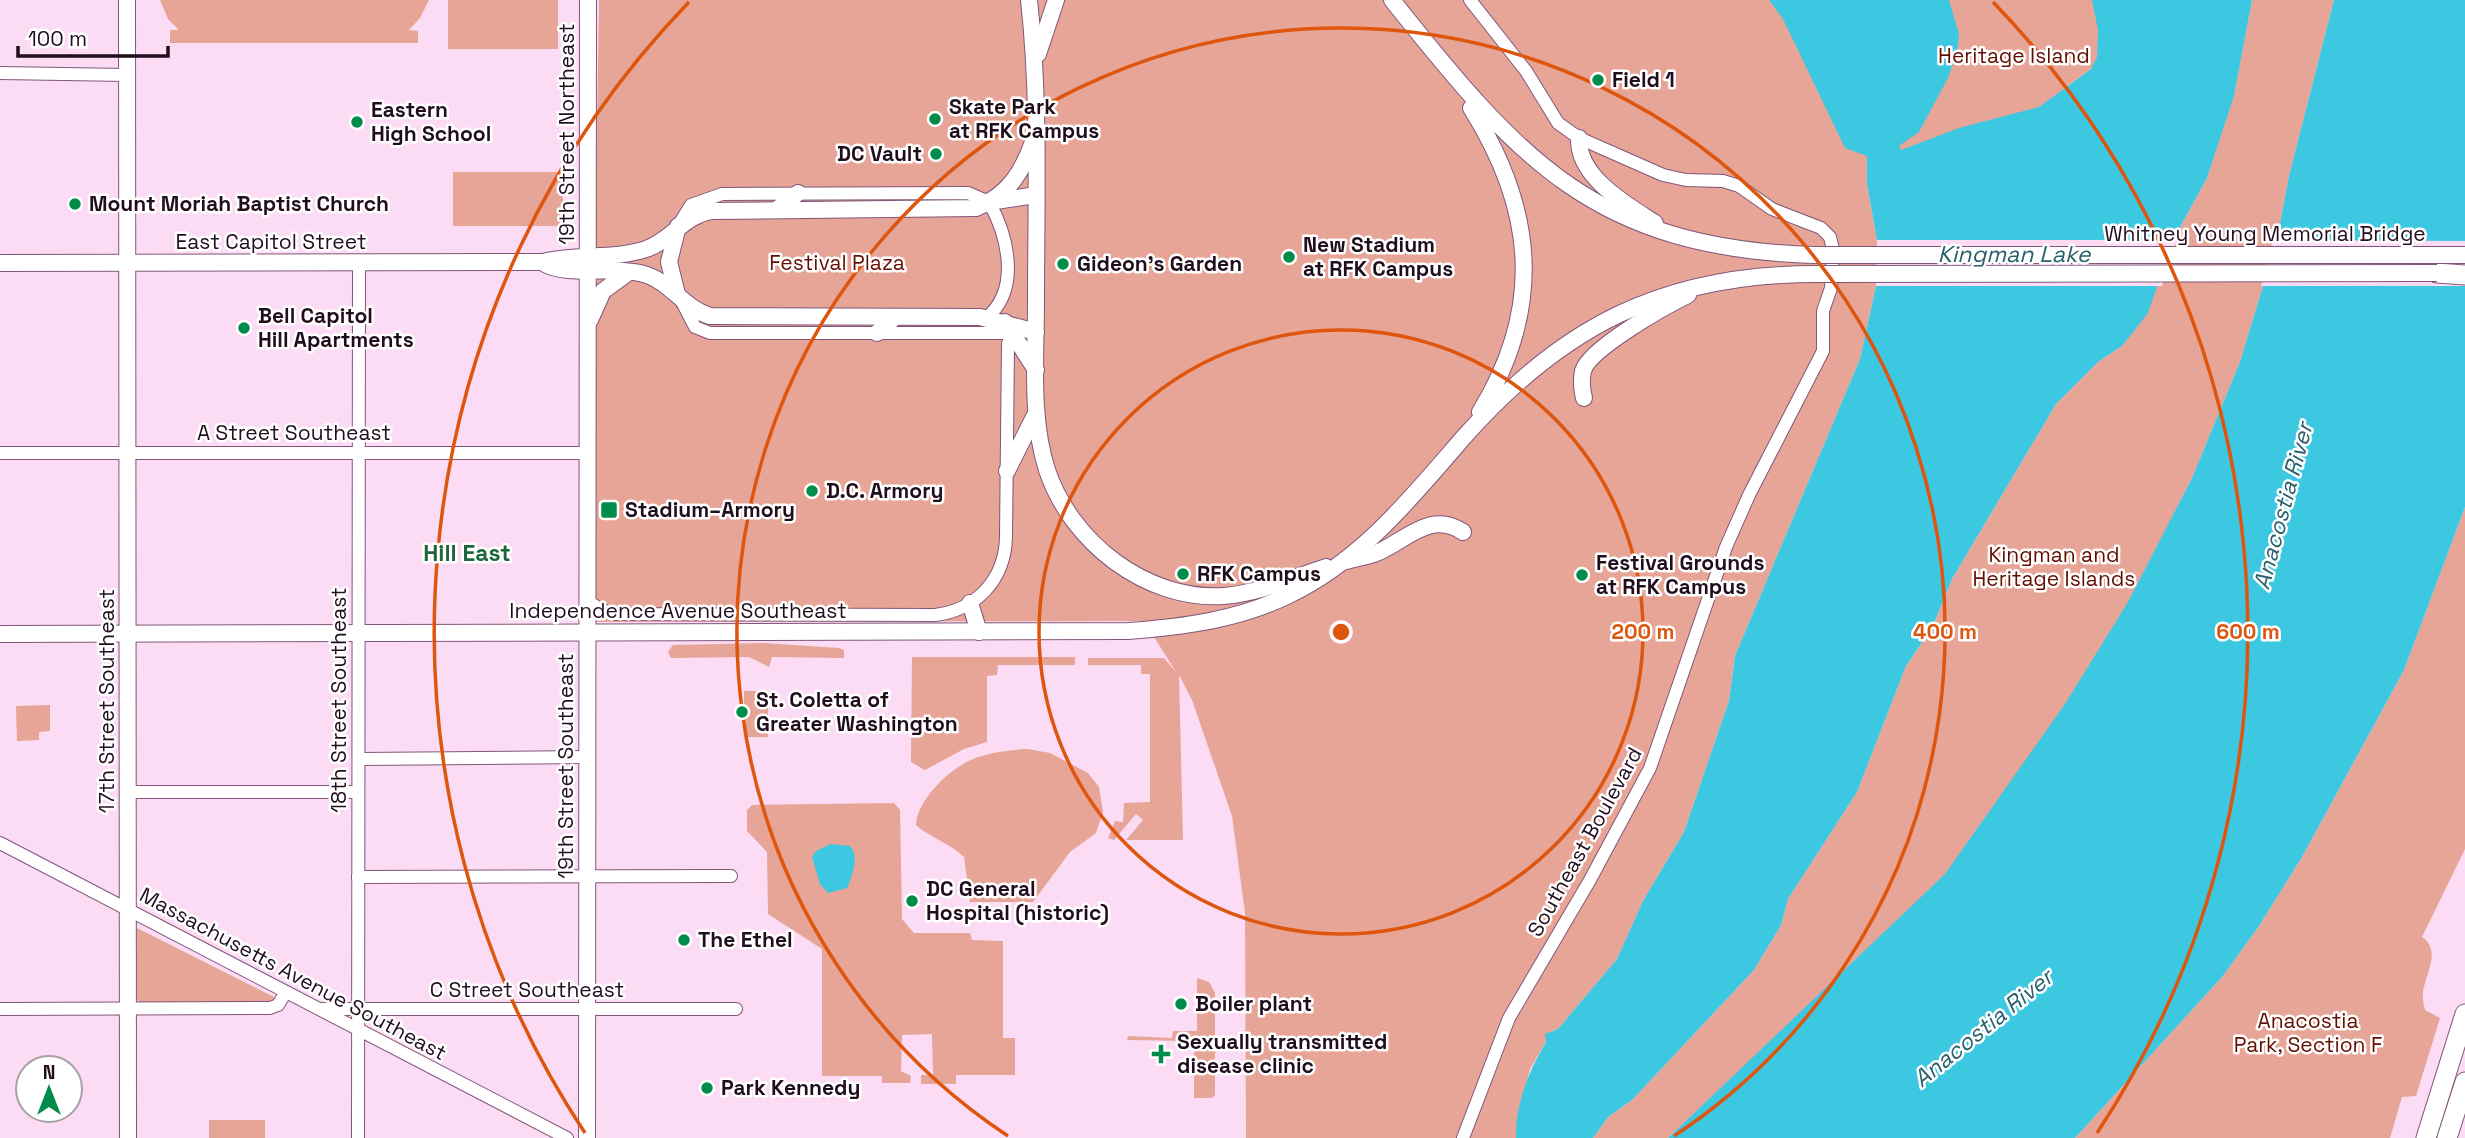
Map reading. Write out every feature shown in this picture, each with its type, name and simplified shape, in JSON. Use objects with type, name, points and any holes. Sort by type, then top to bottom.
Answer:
[{"type":"highway","points":[[2437,273],[2465,274]]},
{"type":"highway","points":[[2426,1138],[2465,1014]]},
{"type":"highway","points":[[2448,1138],[2465,1082]]},
{"type":"main road","name":"17th Street Southeast","points":[[127,0],[128,1138]]},
{"type":"main road","name":"19th Street Northeast","points":[[588,263],[589,0]]},
{"type":"main road","points":[[1030,8],[1048,0]]},
{"type":"main road","points":[[1034,70],[1056,0]]},
{"type":"main road","points":[[1392,0],[1494,122],[1558,179],[1628,220],[1699,243]]},
{"type":"main road","name":"Independence Avenue Southeast","points":[[1030,8],[1034,70],[1037,410],[1040,442],[1051,480],[1079,528],[1122,566],[1150,581],[1185,592],[1231,595],[1285,590]]},
{"type":"main road","points":[[1446,67],[1490,138],[1505,169],[1519,214],[1525,260],[1520,312],[1510,348],[1494,386],[1464,438]]},
{"type":"main road","points":[[989,202],[1020,175],[1035,136]]},
{"type":"main road","points":[[1579,138],[1581,157],[1608,189],[1660,226],[1699,243]]},
{"type":"main road","points":[[776,210],[797,193]]},
{"type":"main road","points":[[588,263],[644,250],[678,226],[697,215],[711,211],[965,210],[989,202],[1036,195]]},
{"type":"main road","points":[[678,226],[669,262],[673,284],[681,299]]},
{"type":"main road","name":"Whitney Young Memorial Bridge","points":[[1699,243],[1741,250],[1814,255],[2465,256]]},
{"type":"main road","name":"East Capitol Street","points":[[0,263],[588,263]]},
{"type":"main road","points":[[588,263],[650,276],[696,311],[718,316],[986,318],[1008,328],[1036,332]]},
{"type":"main road","name":"19th Street Southeast","points":[[587,1138],[588,263]]},
{"type":"main road","points":[[588,326],[603,291],[629,272]]},
{"type":"main road","name":"Whitney Young Memorial Bridge","points":[[1815,274],[2437,273]]},
{"type":"main road","name":"Independence Avenue Southeast","points":[[0,634],[588,634],[743,632],[875,623],[979,632],[1128,631],[1187,626],[1249,612],[1285,590],[1341,562],[1391,519],[1464,438],[1535,368],[1599,323],[1674,291],[1736,278],[1815,274]]},
{"type":"main road","points":[[1584,398],[1583,370],[1590,359],[1630,328],[1671,304],[1698,290],[1736,278]]},
{"type":"main road","points":[[877,332],[895,317]]},
{"type":"main road","points":[[1008,328],[1036,372]]},
{"type":"main road","points":[[1007,471],[1037,410]]},
{"type":"main road","points":[[1341,562],[1376,554],[1401,537],[1431,524],[1452,525],[1463,532]]},
{"type":"main road","points":[[971,604],[979,632]]},
{"type":"main road","points":[[743,632],[744,615]]},
{"type":"street","name":"Southeast Boulevard","points":[[1463,1138],[1508,1018],[1590,880],[1650,768],[1726,547],[1749,495],[1823,351],[1823,311],[1831,288],[1833,249],[1829,237],[1821,228],[1772,209],[1739,186],[1723,181],[1686,180],[1663,175],[1579,138],[1558,123],[1526,71],[1470,0]]},
{"type":"street","points":[[0,73],[127,75]]},
{"type":"street","points":[[678,226],[691,205],[714,196],[962,192],[989,202],[1005,233],[1004,297],[986,318]]},
{"type":"street","name":"18th Street Southeast","points":[[358,1138],[359,263]]},
{"type":"street","points":[[681,299],[692,322],[705,332],[877,332],[1008,328],[1003,561],[992,584],[971,604]]},
{"type":"street","name":"A Street Southeast","points":[[0,453],[588,453]]},
{"type":"street","name":"Independence Avenue Southeast","points":[[588,601],[601,610],[616,614],[744,615],[875,623],[941,614],[971,604]]},
{"type":"street","points":[[359,759],[588,757]]},
{"type":"street","points":[[128,792],[358,792]]},
{"type":"street","name":"Massachusetts Avenue Southeast","points":[[0,843],[568,1138]]},
{"type":"street","points":[[358,877],[732,876]]},
{"type":"street","points":[[0,1009],[273,1008],[280,1003],[286,992]]},
{"type":"street","name":"C Street Southeast","points":[[318,1009],[736,1009]]},
{"type":"green space","points":[[160,0],[429,0],[420,18],[409,30],[418,31],[418,43],[170,43],[170,30],[179,30],[168,19]]},
{"type":"green space","points":[[448,0],[558,0],[558,49],[448,49]]},
{"type":"green space","name":"RFK Campus","points":[[599,0],[1819,0],[1867,156],[1867,184],[1877,240],[1876,286],[1860,359],[1735,656],[1729,701],[1684,832],[1643,901],[1617,959],[1558,1029],[1552,1031],[1530,1069],[1519,1111],[1516,1138],[1246,1138],[1245,913],[1232,816],[1192,700],[1179,675],[1183,840],[1126,840],[1143,820],[1136,814],[1114,840],[1108,838],[1115,821],[1123,822],[1124,803],[1150,802],[1150,674],[1141,674],[1141,665],[1088,665],[1088,658],[1164,658],[1176,672],[1144,621],[596,622],[595,263]]},
{"type":"green space","name":"Heritage Island","points":[[1857,0],[2099,0],[2110,45],[2091,69],[2063,89],[2057,102],[1909,157],[1898,150]]},
{"type":"green space","name":"Kingman and Heritage Islands","points":[[2252,0],[2334,0],[2289,176],[2277,240],[2240,362],[2192,478],[2139,582],[2111,782],[1736,1074],[1668,1138],[1593,1138],[1608,1117],[1632,1100],[1754,970],[1781,925],[1788,899],[1857,792],[1906,666],[1932,628],[1952,579],[2056,404],[2098,362],[2122,346],[2173,240],[2207,178],[2234,95]]},
{"type":"green space","points":[[453,172],[563,172],[563,226],[453,226]]},
{"type":"green space","name":"Anacostia Park, Section F","points":[[2465,507],[2465,849],[2422,937],[2428,942],[2432,956],[2423,992],[2425,1010],[2440,1018],[2416,1096],[2402,1097],[2390,1138],[2075,1138],[2222,977],[2259,926],[2302,857],[2404,670]]},
{"type":"green space","points":[[763,643],[839,648],[844,650],[844,658],[772,657],[769,667],[749,657],[671,658],[668,652],[673,645]]},
{"type":"green space","points":[[912,657],[1075,657],[1075,665],[998,665],[997,675],[987,676],[987,742],[964,749],[925,770],[911,762]]},
{"type":"green space","points":[[744,691],[768,691],[768,737],[744,737]]},
{"type":"green space","points":[[50,705],[50,731],[39,732],[39,740],[17,741],[16,706]]},
{"type":"green space","points":[[1028,749],[1050,753],[1088,773],[1099,787],[1103,812],[1096,833],[1070,852],[1033,902],[970,902],[964,857],[916,825],[918,815],[936,786],[964,763],[993,753]]},
{"type":"green space","points":[[894,803],[900,810],[902,919],[914,933],[970,933],[972,940],[1003,941],[1003,1038],[1015,1038],[1015,1075],[956,1075],[956,1084],[921,1084],[921,1075],[933,1075],[932,1034],[902,1035],[901,1071],[911,1076],[910,1083],[882,1083],[882,1076],[822,1076],[822,949],[768,914],[767,852],[747,831],[747,810],[752,805]]},
{"type":"green space","points":[[137,928],[276,998],[276,1002],[139,1002],[135,997]]},
{"type":"green space","points":[[1197,978],[1209,982],[1215,993],[1215,1095],[1212,1098],[1194,1098],[1194,1041],[1127,1040],[1128,1036],[1172,1038],[1173,1031],[1197,1031]]},
{"type":"green space","points":[[209,1120],[265,1120],[265,1138],[209,1138]]},
{"type":"water","name":"Kingman Lake","points":[[1769,0],[1949,0],[1959,34],[1957,53],[1948,78],[1919,132],[1899,146],[1901,150],[1959,128],[2039,107],[2091,69],[2097,57],[2098,30],[2092,0],[2252,0],[2234,96],[2207,178],[2173,240],[2148,313],[2122,346],[2098,362],[2056,404],[1952,579],[1932,628],[1906,666],[1857,792],[1788,899],[1781,925],[1754,970],[1632,1100],[1608,1117],[1593,1138],[1516,1138],[1521,1101],[1534,1064],[1546,1042],[1545,1034],[1558,1029],[1617,959],[1643,901],[1684,832],[1729,701],[1735,656],[1860,359],[1876,286],[1877,240],[1867,184],[1867,156],[1845,148],[1783,19]]},
{"type":"water","name":"Anacostia River","points":[[2334,0],[2465,0],[2465,507],[2404,670],[2302,857],[2259,926],[2222,977],[2075,1138],[1668,1138],[1945,874],[2065,704],[2128,602],[2192,478],[2240,362],[2277,240],[2289,176]]},
{"type":"water","points":[[831,844],[850,846],[855,861],[847,888],[828,893],[820,884],[812,857],[816,851]]},
{"type":"pier","points":[[1877,240],[2177,240],[2162,286],[1876,286]]},
{"type":"pier","points":[[2273,240],[2465,241],[2465,286],[2261,286]]},
{"type":"place","name":"Field 1","points":[[1598,80]]},
{"type":"place","name":"Skate Park at RFK Campus","points":[[935,119]]},
{"type":"place","name":"Eastern High School","points":[[357,122]]},
{"type":"place","name":"DC Vault","points":[[936,154]]},
{"type":"place","name":"Mount Moriah Baptist Church","points":[[75,204]]},
{"type":"place","name":"New Stadium at RFK Campus","points":[[1289,257]]},
{"type":"place","name":"Gideon's Garden","points":[[1063,264]]},
{"type":"place","name":"Bell Capitol Hill Apartments","points":[[244,328]]},
{"type":"place","name":"D.C. Armory","points":[[812,491]]},
{"type":"place","name":"Stadium–Armory","points":[[609,510]]},
{"type":"place","name":"RFK Campus","points":[[1183,574]]},
{"type":"place","name":"Festival Grounds at RFK Campus","points":[[1582,575]]},
{"type":"place","name":"St. Coletta of Greater Washington","points":[[742,712]]},
{"type":"place","name":"DC General Hospital (historic)","points":[[912,901]]},
{"type":"place","name":"The Ethel","points":[[684,940]]},
{"type":"place","name":"Boiler plant","points":[[1181,1004]]},
{"type":"place","name":"Sexually transmitted disease clinic","points":[[1161,1054]]},
{"type":"place","name":"Park Kennedy","points":[[707,1088]]},
{"type":"district","name":"Hill East","points":[[467,553]]},
{"type":"park label","name":"Festival Plaza","points":[[837,263]]}]
